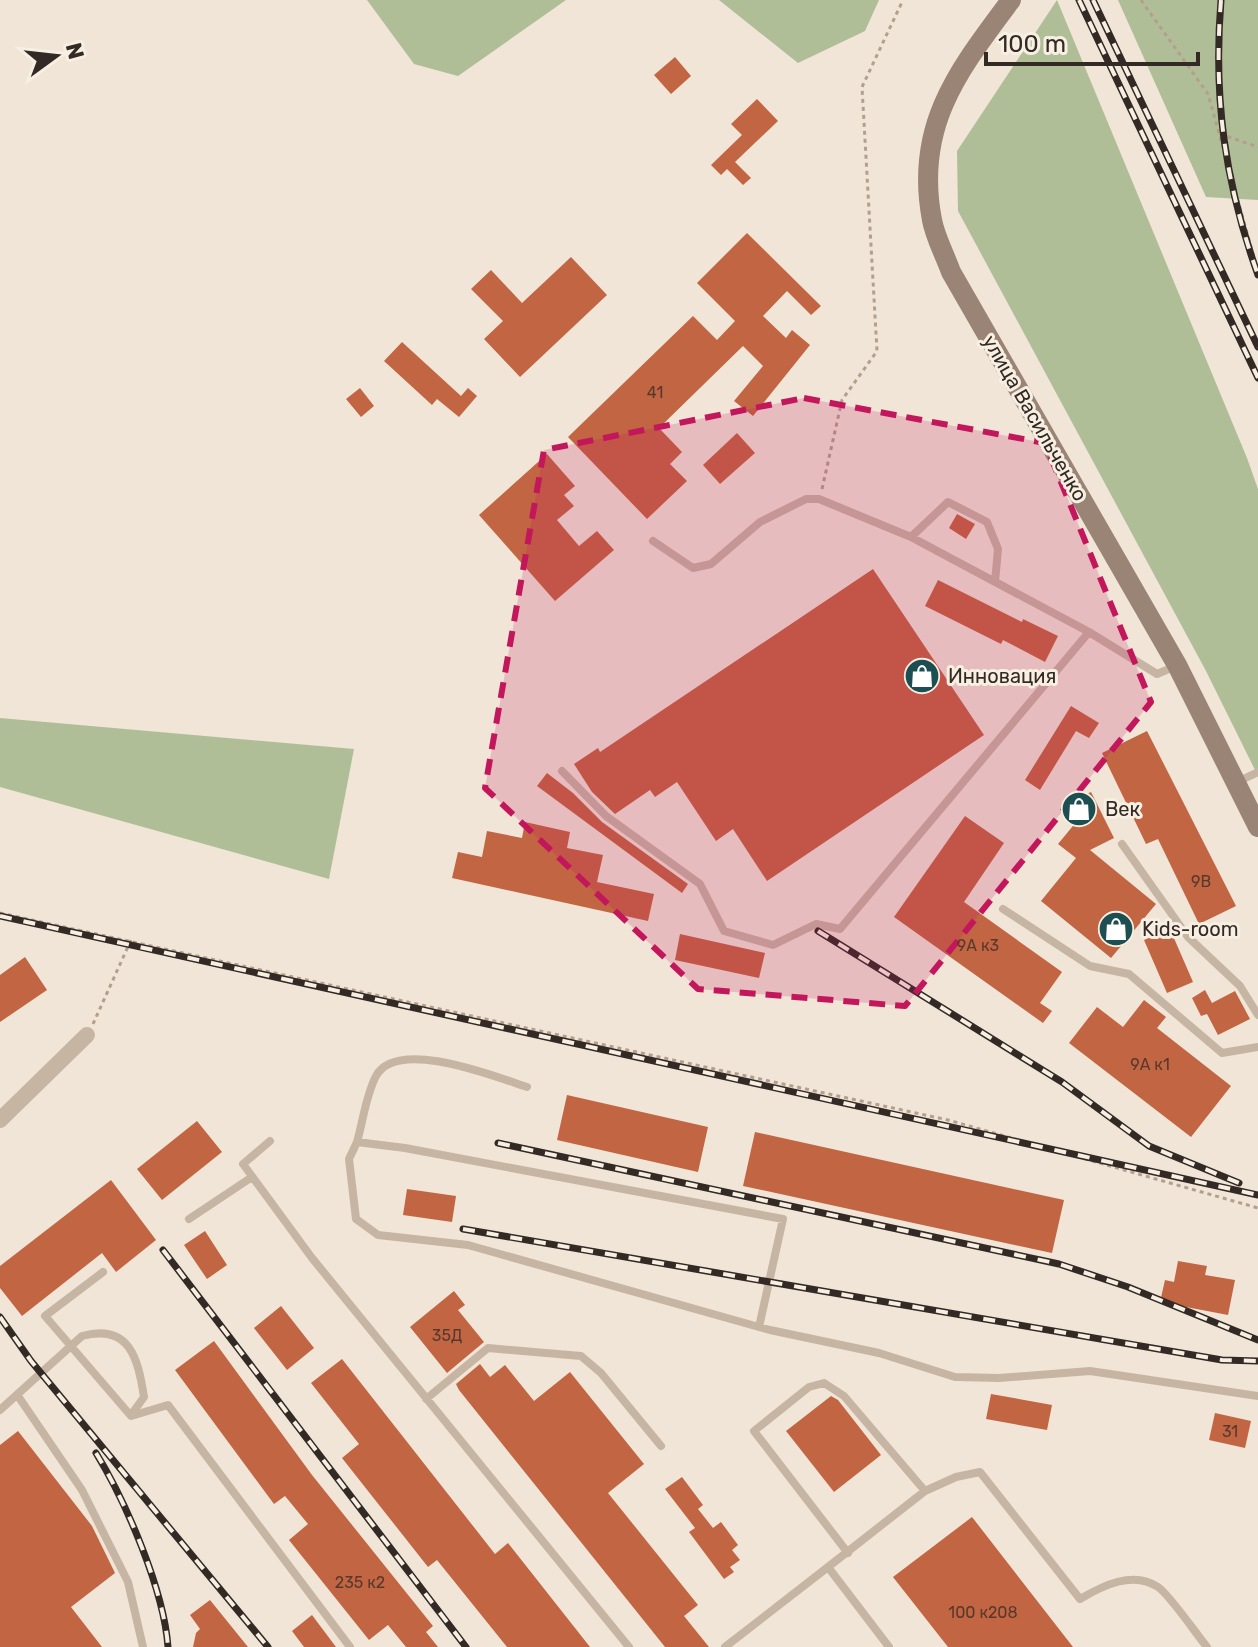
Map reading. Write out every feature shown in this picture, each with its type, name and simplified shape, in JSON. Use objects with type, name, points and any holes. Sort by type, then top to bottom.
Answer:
[{"type":"main road","name":"улица Васильченко","points":[[1011,0],[968,58],[944,101],[929,142],[926,179],[932,223],[951,272],[1177,665],[1258,827]]},
{"type":"street","points":[[0,1120],[87,1035]]},
{"type":"lane","points":[[653,541],[693,568],[711,564],[760,522],[806,499],[819,499],[911,537],[1089,632],[1157,674],[1177,665]]},
{"type":"lane","points":[[911,537],[948,502],[987,522],[998,549],[995,582]]},
{"type":"lane","points":[[562,771],[606,816],[700,884],[724,931],[773,945],[816,924],[840,929],[1089,632]]},
{"type":"lane","points":[[1236,783],[1258,772]]},
{"type":"lane","points":[[1122,844],[1188,937],[1240,986],[1258,1015]]},
{"type":"lane","points":[[1003,909],[1090,966],[1129,974],[1222,1053],[1258,1047]]},
{"type":"lane","points":[[527,1087],[430,1059],[392,1063],[377,1074],[349,1159],[356,1219],[378,1235],[468,1245],[759,1327],[879,1353],[955,1377],[999,1378],[1090,1371],[1258,1396]]},
{"type":"lane","points":[[270,1141],[243,1164],[252,1177],[312,1258],[629,1647]]},
{"type":"lane","points":[[357,1142],[405,1148],[783,1219],[759,1327]]},
{"type":"lane","points":[[189,1219],[252,1177]]},
{"type":"lane","points":[[103,1272],[45,1316],[131,1416]]},
{"type":"lane","points":[[0,1410],[82,1336],[100,1331],[122,1338],[138,1362],[144,1397],[131,1416]]},
{"type":"lane","points":[[426,1399],[488,1348],[581,1356],[601,1373],[661,1446]]},
{"type":"lane","points":[[848,1553],[754,1431],[809,1387],[824,1383],[844,1396],[925,1491]]},
{"type":"lane","points":[[18,1396],[82,1490],[128,1582],[143,1647]]},
{"type":"lane","points":[[131,1416],[168,1405],[350,1647]]},
{"type":"lane","points":[[725,1647],[925,1491],[956,1477],[980,1472],[1080,1599],[1116,1580],[1139,1581],[1158,1587],[1207,1647]]},
{"type":"lane","points":[[828,1567],[889,1647]]},
{"type":"path","points":[[819,499],[842,400],[877,351],[862,87],[903,0]]},
{"type":"path","points":[[1141,0],[1208,94],[1258,272]]},
{"type":"path","points":[[1219,134],[1258,147]]},
{"type":"path","points":[[0,913],[948,1120],[1258,1208]]},
{"type":"path","points":[[87,1035],[131,940]]},
{"type":"highlighted area","points":[[804,398],[1045,443],[1151,702],[905,1006],[698,989],[485,788],[544,450]]},
{"type":"green space","points":[[367,0],[566,0],[458,76],[414,64]]},
{"type":"green space","points":[[719,0],[879,0],[865,31],[798,63]]},
{"type":"green space","points":[[1057,0],[1258,489],[1258,776],[1206,671],[958,211],[957,151]]},
{"type":"green space","points":[[1118,0],[1258,0],[1258,200],[1206,197]]},
{"type":"green space","points":[[0,718],[354,749],[329,879],[0,787]]},
{"type":"building","points":[[675,57],[691,76],[671,94],[654,75]]},
{"type":"building","points":[[757,99],[778,121],[735,162],[751,178],[743,185],[727,169],[721,175],[711,165],[742,135],[731,124]]},
{"type":"building","points":[[747,233],[821,306],[811,315],[787,291],[763,316],[786,338],[792,330],[810,345],[753,416],[734,401],[763,366],[743,346],[659,428],[682,452],[670,464],[687,481],[647,519],[568,437],[693,316],[717,340],[735,321],[697,283]]},
{"type":"building","points":[[571,257],[607,295],[520,377],[484,339],[503,321],[471,289],[491,270],[522,303]]},
{"type":"building","points":[[402,342],[461,396],[468,388],[477,396],[459,417],[437,399],[432,405],[384,361]]},
{"type":"building","points":[[360,388],[374,406],[361,417],[346,399]]},
{"type":"building","points":[[737,433],[755,453],[720,484],[703,465]]},
{"type":"building","points":[[547,454],[575,486],[564,495],[574,506],[557,520],[579,546],[597,531],[614,550],[555,601],[479,515]]},
{"type":"building","points":[[957,514],[975,524],[966,539],[949,528]]},
{"type":"building","points":[[873,569],[984,735],[767,881],[733,829],[716,841],[677,782],[655,797],[650,790],[615,814],[592,792],[574,764],[598,748],[600,752]]},
{"type":"building","points":[[938,580],[1022,622],[1023,619],[1058,636],[1045,662],[925,606]]},
{"type":"building","points":[[1071,706],[1099,723],[1089,738],[1076,731],[1040,790],[1025,780]]},
{"type":"building","points":[[1147,731],[1236,906],[1199,924],[1158,839],[1146,844],[1102,753]]},
{"type":"building","points":[[547,773],[602,822],[688,884],[682,893],[537,786]]},
{"type":"building","points":[[1091,792],[1114,838],[1090,850],[1156,904],[1111,958],[1041,901],[1076,858],[1058,844],[1077,821],[1068,803]]},
{"type":"building","points":[[965,816],[1004,843],[964,902],[1062,972],[1040,1003],[1052,1011],[1043,1023],[894,917]]},
{"type":"building","points":[[525,822],[570,832],[567,848],[603,855],[597,882],[654,894],[648,921],[452,878],[458,852],[482,857],[487,831],[522,838]]},
{"type":"building","points":[[1170,929],[1193,982],[1167,993],[1144,940]]},
{"type":"building","points":[[680,934],[765,953],[759,978],[675,960]]},
{"type":"building","points":[[25,957],[47,990],[0,1022],[0,975]]},
{"type":"building","points":[[1205,990],[1212,1003],[1235,991],[1250,1019],[1218,1035],[1207,1014],[1201,1016],[1192,998]]},
{"type":"building","points":[[1144,1000],[1166,1017],[1157,1028],[1231,1086],[1191,1137],[1069,1043],[1097,1007],[1123,1027]]},
{"type":"building","points":[[567,1095],[708,1127],[698,1172],[557,1140]]},
{"type":"building","points":[[197,1121],[222,1152],[162,1200],[137,1169]]},
{"type":"building","points":[[755,1132],[1064,1200],[1052,1253],[743,1186]]},
{"type":"building","points":[[111,1180],[156,1240],[116,1272],[102,1253],[22,1316],[0,1288],[0,1266]]},
{"type":"building","points":[[407,1189],[456,1196],[452,1222],[403,1215]]},
{"type":"building","points":[[205,1231],[227,1265],[207,1279],[184,1245]]},
{"type":"building","points":[[1178,1261],[1207,1266],[1205,1275],[1235,1280],[1228,1315],[1160,1302],[1165,1280],[1174,1282]]},
{"type":"building","points":[[454,1291],[465,1305],[458,1310],[484,1342],[447,1373],[410,1327]]},
{"type":"building","points":[[281,1306],[314,1348],[287,1370],[254,1328]]},
{"type":"building","points":[[214,1341],[312,1475],[433,1626],[426,1632],[438,1647],[406,1647],[388,1625],[369,1640],[289,1540],[308,1524],[285,1496],[274,1504],[175,1370]]},
{"type":"building","points":[[342,1359],[495,1554],[508,1543],[590,1647],[507,1647],[437,1560],[428,1567],[342,1458],[359,1444],[311,1383]]},
{"type":"building","points":[[480,1364],[490,1377],[505,1365],[534,1401],[570,1372],[644,1464],[608,1493],[698,1605],[684,1616],[709,1647],[665,1647],[459,1390],[456,1384]]},
{"type":"building","points":[[991,1394],[1052,1405],[1047,1430],[986,1419]]},
{"type":"building","points":[[831,1396],[838,1400],[881,1455],[834,1492],[786,1431]]},
{"type":"building","points":[[1215,1413],[1251,1421],[1245,1448],[1209,1440]]},
{"type":"building","points":[[18,1431],[92,1526],[115,1573],[71,1607],[102,1647],[0,1647],[0,1445]]},
{"type":"building","points":[[682,1477],[703,1505],[698,1509],[713,1528],[721,1522],[738,1545],[732,1550],[740,1560],[730,1567],[734,1572],[724,1579],[689,1532],[695,1528],[665,1489]]},
{"type":"building","points":[[972,1517],[1073,1647],[948,1647],[893,1577]]},
{"type":"building","points":[[210,1600],[248,1647],[193,1647],[200,1629],[190,1615]]},
{"type":"building","points":[[312,1615],[336,1647],[304,1647],[292,1631]]},
{"type":"railway","points":[[1079,0],[1258,378]]},
{"type":"railway","points":[[1093,0],[1258,347]]},
{"type":"railway","points":[[1221,0],[1219,71],[1224,140],[1237,207],[1258,275]]},
{"type":"railway","points":[[0,916],[1258,1195]]},
{"type":"railway","points":[[818,931],[1062,1082],[1149,1146],[1239,1183]]},
{"type":"railway","points":[[498,1143],[1059,1264],[1128,1287],[1258,1340]]},
{"type":"railway","points":[[463,1229],[1222,1360],[1258,1361]]},
{"type":"railway","points":[[163,1250],[466,1647]]},
{"type":"railway","points":[[0,1317],[31,1361],[268,1647]]},
{"type":"railway","points":[[96,1453],[142,1547],[159,1600],[168,1647]]},
{"type":"place","name":"Инновация","points":[[922,676]]},
{"type":"place","name":"Век","points":[[1079,809]]},
{"type":"place","name":"Kids-room","points":[[1116,929]]}]
